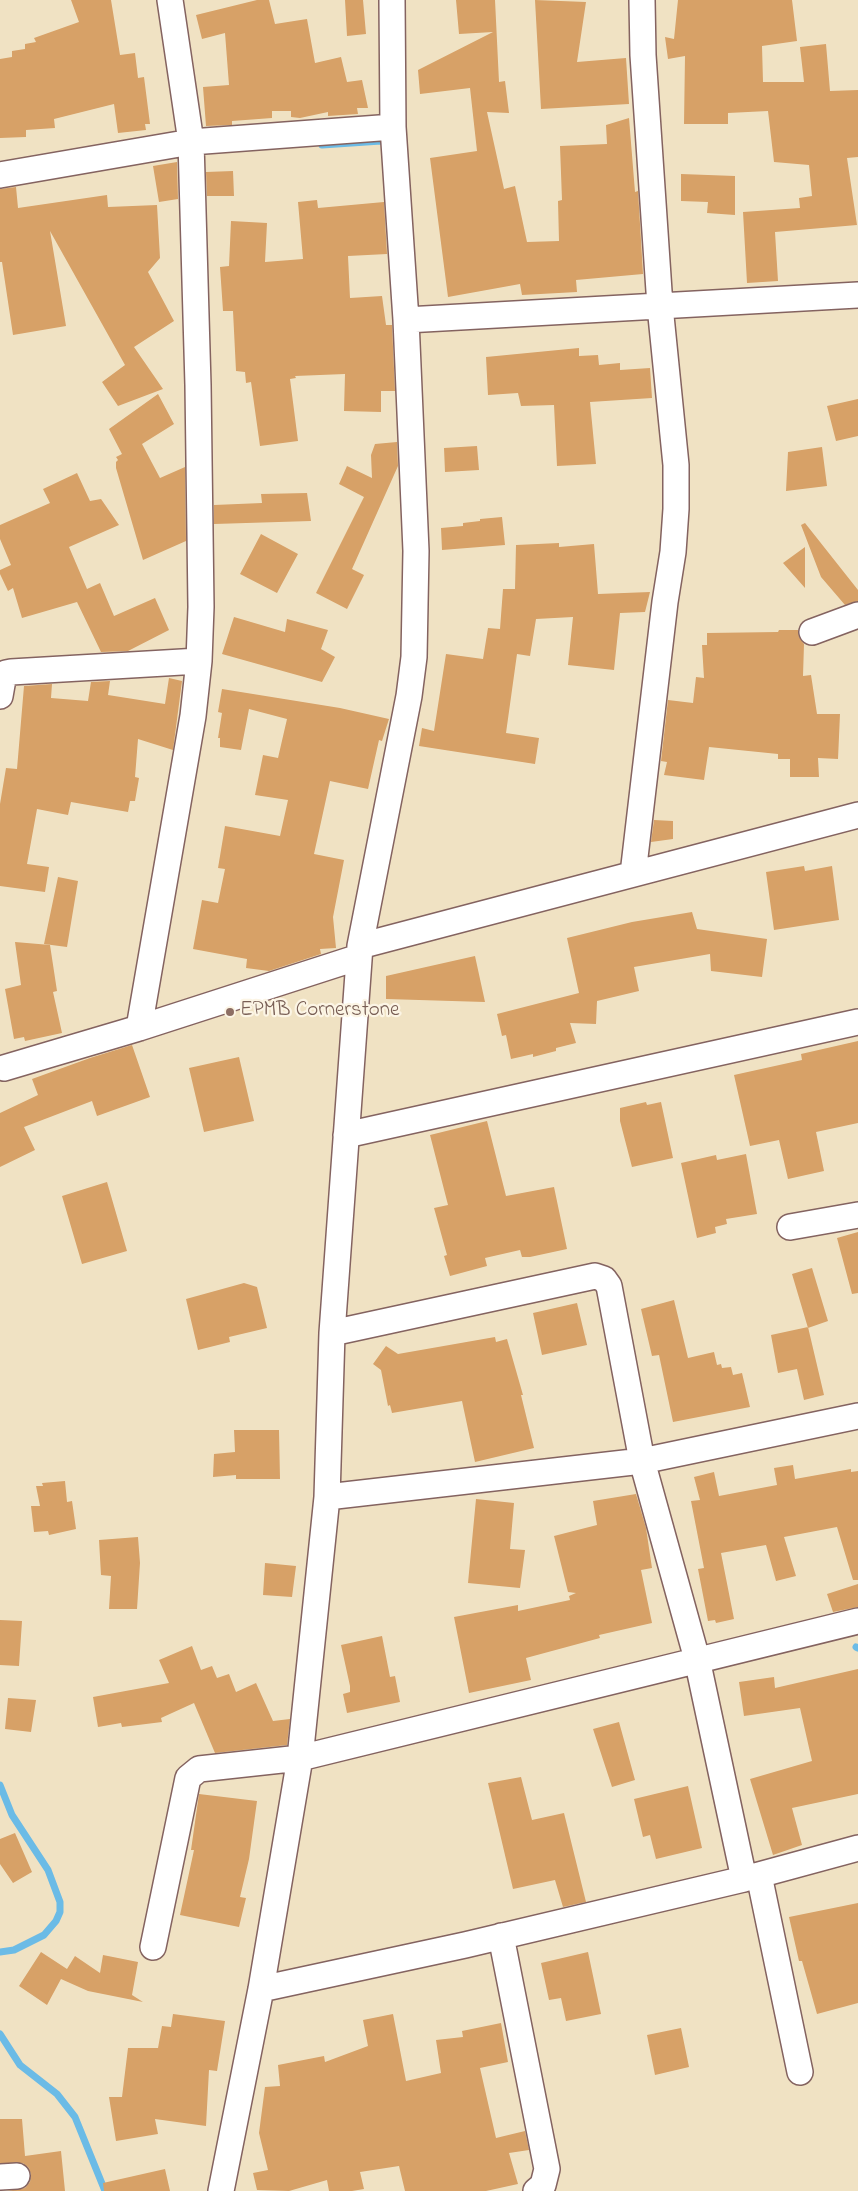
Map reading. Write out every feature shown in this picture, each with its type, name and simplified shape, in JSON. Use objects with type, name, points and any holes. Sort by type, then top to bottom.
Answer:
[{"type":"street","points":[[139,1028],[193,716],[199,661],[201,607],[198,385],[191,142],[170,0]]},
{"type":"street","points":[[221,2191],[261,1989],[300,1758],[327,1497],[332,1333],[359,952],[409,696],[414,657],[416,551],[406,320],[393,127],[392,0]]},
{"type":"street","points":[[633,874],[665,602],[674,552],[676,509],[676,465],[660,306],[643,55],[642,0]]},
{"type":"street","points":[[0,175],[191,142],[393,127]]},
{"type":"street","points":[[406,320],[858,295]]},
{"type":"street","points":[[812,632],[858,615]]},
{"type":"street","points":[[0,696],[3,679],[6,673],[11,672],[199,661]]},
{"type":"street","points":[[4,1068],[139,1028],[359,952],[633,874],[858,815]]},
{"type":"street","points":[[346,1135],[858,1022]]},
{"type":"street","points":[[790,1227],[858,1214]]},
{"type":"street","points":[[332,1333],[595,1276],[604,1279],[609,1286],[642,1461],[696,1659],[800,2072]]},
{"type":"street","points":[[327,1497],[642,1461],[858,1416]]},
{"type":"street","points":[[153,1947],[188,1778],[192,1772],[199,1769],[300,1758],[696,1659],[858,1621]]},
{"type":"street","points":[[261,1989],[374,1966],[751,1877],[858,1848]]},
{"type":"street","points":[[501,1936],[547,2170],[543,2185],[536,2191]]},
{"type":"building","points":[[71,0],[111,0],[120,55],[135,53],[138,78],[144,77],[150,124],[145,124],[146,130],[118,133],[114,104],[54,119],[55,128],[26,130],[26,137],[0,138],[0,59],[12,57],[12,51],[25,49],[25,44],[36,42],[34,38],[79,22]]},
{"type":"building","points":[[257,0],[269,0],[275,24],[307,19],[315,63],[341,57],[347,82],[362,80],[368,108],[357,108],[358,114],[328,116],[328,112],[300,118],[291,117],[291,111],[272,111],[272,118],[232,121],[232,125],[206,126],[203,87],[229,85],[225,33],[202,39],[196,15]]},
{"type":"building","points":[[345,0],[363,0],[366,34],[347,36]]},
{"type":"building","points":[[456,0],[495,0],[499,82],[505,81],[509,113],[487,112],[504,189],[515,186],[527,242],[559,241],[558,201],[562,200],[560,146],[607,144],[606,125],[629,118],[635,192],[638,191],[643,274],[576,280],[577,292],[522,295],[520,284],[448,297],[430,158],[477,151],[470,88],[420,94],[418,70],[493,32],[459,34]]},
{"type":"building","points":[[535,0],[586,2],[577,62],[626,58],[629,104],[541,109]]},
{"type":"building","points":[[678,0],[792,0],[797,41],[762,46],[763,82],[804,82],[800,47],[826,44],[830,91],[858,90],[858,157],[847,158],[857,225],[775,232],[778,281],[747,283],[743,212],[800,208],[799,198],[812,196],[809,165],[774,162],[768,111],[728,113],[728,124],[684,124],[685,56],[668,59],[665,37],[674,39]]},
{"type":"building","points":[[177,162],[178,199],[159,202],[153,166]]},
{"type":"building","points":[[233,171],[234,196],[207,196],[206,172]]},
{"type":"building","points":[[681,174],[735,176],[735,215],[707,213],[708,202],[681,201]]},
{"type":"building","points":[[16,187],[18,208],[107,195],[108,207],[157,205],[160,258],[148,272],[174,321],[134,347],[163,389],[118,406],[102,382],[125,365],[50,231],[66,326],[13,335],[2,262],[0,262],[0,189]]},
{"type":"building","points":[[317,200],[318,208],[384,202],[387,254],[348,256],[350,298],[382,296],[386,325],[392,325],[395,391],[381,391],[381,412],[344,411],[345,374],[295,376],[296,378],[290,379],[298,441],[260,446],[251,382],[246,383],[245,372],[236,371],[233,311],[223,311],[220,267],[229,266],[231,221],[267,223],[265,262],[303,259],[298,202]]},
{"type":"building","points":[[579,348],[579,356],[598,355],[599,365],[620,363],[620,370],[650,368],[652,398],[590,402],[596,464],[557,466],[554,405],[521,406],[518,393],[488,395],[486,357]]},
{"type":"building","points":[[158,394],[174,424],[142,444],[160,478],[185,467],[186,541],[143,560],[116,468],[118,460],[116,457],[122,454],[109,429]]},
{"type":"building","points":[[858,399],[858,436],[836,441],[827,406]]},
{"type":"building","points":[[397,442],[398,466],[352,569],[364,575],[347,609],[316,593],[364,497],[339,484],[347,466],[372,478],[371,455],[375,444]]},
{"type":"building","points":[[477,446],[479,470],[445,472],[444,448]]},
{"type":"building","points":[[822,447],[827,486],[786,491],[788,452]]},
{"type":"building","points":[[77,473],[90,501],[101,499],[119,525],[69,547],[87,589],[100,583],[114,616],[155,598],[169,630],[128,651],[101,652],[77,602],[22,618],[13,588],[8,591],[0,574],[0,570],[11,565],[0,539],[0,525],[50,503],[43,489]]},
{"type":"building","points":[[307,493],[311,521],[214,524],[214,505],[262,503],[261,494]]},
{"type":"building","points":[[502,517],[505,545],[442,550],[441,528],[463,526],[463,523],[480,521],[480,519]]},
{"type":"building","points":[[805,523],[858,590],[858,601],[845,605],[821,577],[801,525]]},
{"type":"building","points":[[261,534],[298,554],[277,593],[240,574]]},
{"type":"building","points":[[559,543],[559,547],[594,544],[598,594],[650,592],[645,612],[620,613],[614,670],[568,665],[573,617],[536,619],[530,656],[517,654],[506,733],[539,738],[535,764],[419,746],[422,728],[434,731],[446,654],[483,659],[488,628],[500,629],[503,589],[515,589],[516,545]]},
{"type":"building","points":[[805,547],[805,588],[783,563]]},
{"type":"building","points":[[234,617],[285,632],[287,619],[328,630],[321,649],[335,657],[322,682],[222,654]]},
{"type":"building","points":[[779,630],[798,630],[799,637],[804,644],[803,676],[811,675],[817,714],[840,714],[838,759],[818,758],[819,777],[790,777],[790,759],[778,759],[778,754],[709,747],[704,780],[664,775],[667,762],[661,761],[668,700],[693,703],[696,677],[704,678],[702,645],[707,645],[707,633],[778,632]]},
{"type":"building","points":[[169,678],[182,681],[173,750],[138,739],[135,777],[139,778],[135,801],[130,801],[128,812],[71,802],[68,815],[37,809],[27,864],[49,867],[45,892],[0,886],[0,804],[6,768],[17,769],[24,686],[52,684],[51,698],[88,701],[91,682],[110,681],[108,695],[165,704]]},
{"type":"building","points":[[222,689],[340,708],[389,719],[382,741],[379,740],[368,789],[330,781],[314,854],[344,860],[333,917],[336,948],[320,949],[321,954],[269,971],[246,968],[247,959],[193,949],[202,900],[218,903],[225,869],[218,868],[225,826],[280,836],[288,800],[255,795],[263,755],[278,758],[287,719],[249,709],[241,750],[220,747],[220,738],[218,738],[222,713],[218,712]]},
{"type":"building","points":[[654,820],[673,821],[673,839],[651,842]]},
{"type":"building","points":[[804,866],[805,871],[832,866],[839,920],[774,930],[766,872]]},
{"type":"building","points":[[58,877],[78,881],[67,947],[44,944]]},
{"type":"building","points":[[692,912],[697,929],[767,939],[762,977],[711,971],[710,954],[634,967],[639,991],[597,1001],[596,1024],[570,1023],[576,1043],[533,1057],[533,1054],[511,1059],[506,1035],[502,1036],[497,1014],[579,993],[567,938],[632,922]]},
{"type":"building","points":[[15,942],[50,945],[57,991],[53,992],[62,1033],[25,1041],[24,1037],[14,1039],[5,989],[21,985]]},
{"type":"building","points":[[475,956],[485,1002],[386,999],[386,976]]},
{"type":"building","points":[[858,1041],[858,1123],[816,1132],[824,1171],[788,1179],[779,1140],[750,1146],[734,1075],[802,1060],[801,1054]]},
{"type":"building","points":[[132,1045],[150,1097],[97,1116],[92,1101],[24,1127],[35,1150],[0,1167],[0,1113],[38,1095],[32,1079]]},
{"type":"building","points":[[239,1057],[254,1121],[204,1132],[189,1068]]},
{"type":"building","points":[[646,1102],[647,1105],[661,1102],[673,1158],[632,1167],[620,1121],[620,1108]]},
{"type":"building","points":[[487,1121],[506,1196],[554,1187],[567,1249],[530,1257],[522,1257],[520,1250],[485,1258],[487,1266],[450,1276],[444,1256],[447,1255],[434,1208],[448,1205],[430,1135]]},
{"type":"building","points":[[746,1154],[757,1214],[726,1219],[727,1224],[715,1227],[716,1233],[697,1238],[681,1163],[716,1155],[717,1160]]},
{"type":"building","points":[[107,1182],[127,1251],[82,1264],[62,1196]]},
{"type":"building","points":[[858,1232],[858,1293],[852,1294],[837,1238]]},
{"type":"building","points":[[812,1268],[828,1321],[808,1328],[792,1274]]},
{"type":"building","points":[[244,1283],[257,1287],[267,1328],[229,1337],[230,1342],[198,1350],[186,1299]]},
{"type":"building","points":[[674,1300],[688,1358],[714,1352],[717,1365],[721,1364],[722,1368],[731,1367],[733,1375],[742,1373],[750,1407],[673,1422],[659,1355],[652,1356],[641,1309]]},
{"type":"building","points":[[577,1303],[587,1345],[542,1355],[533,1313]]},
{"type":"building","points":[[808,1327],[824,1395],[804,1400],[797,1369],[778,1373],[771,1335]]},
{"type":"building","points":[[495,1337],[496,1342],[507,1339],[523,1395],[521,1395],[534,1448],[475,1462],[462,1401],[392,1413],[390,1405],[388,1406],[381,1370],[373,1364],[386,1346],[398,1354]]},
{"type":"building","points":[[234,1430],[279,1430],[280,1479],[236,1479],[236,1475],[213,1477],[214,1454],[235,1452]]},
{"type":"building","points":[[793,1465],[795,1479],[851,1469],[851,1472],[858,1471],[858,1580],[853,1580],[837,1527],[784,1537],[796,1576],[776,1581],[766,1545],[721,1553],[734,1619],[716,1623],[715,1620],[708,1621],[698,1569],[704,1568],[691,1501],[700,1500],[694,1477],[714,1472],[719,1496],[777,1485],[774,1468]]},
{"type":"building","points":[[65,1481],[67,1502],[72,1501],[76,1529],[49,1535],[48,1531],[34,1532],[31,1506],[40,1506],[36,1486],[43,1486],[42,1483]]},
{"type":"building","points":[[636,1494],[646,1528],[652,1568],[641,1570],[652,1623],[599,1635],[600,1638],[526,1658],[531,1680],[469,1693],[454,1617],[518,1605],[518,1611],[570,1600],[569,1596],[576,1593],[568,1592],[554,1536],[597,1525],[593,1501]]},
{"type":"building","points":[[476,1499],[514,1503],[510,1549],[525,1550],[520,1588],[468,1583]]},
{"type":"building","points":[[138,1537],[140,1563],[137,1609],[109,1609],[111,1576],[101,1575],[99,1540]]},
{"type":"building","points":[[265,1563],[296,1566],[292,1597],[263,1595]]},
{"type":"building","points":[[858,1584],[858,1607],[833,1612],[827,1594]]},
{"type":"building","points":[[0,1620],[22,1621],[19,1666],[0,1665]]},
{"type":"building","points":[[382,1636],[390,1677],[395,1676],[400,1702],[347,1713],[343,1694],[350,1692],[350,1686],[341,1645]]},
{"type":"building","points":[[192,1646],[201,1670],[212,1666],[217,1678],[229,1674],[236,1692],[256,1683],[273,1721],[290,1719],[287,1745],[215,1753],[194,1703],[161,1718],[162,1722],[122,1727],[121,1723],[98,1727],[93,1697],[169,1683],[159,1660]]},
{"type":"building","points":[[858,1669],[858,1794],[792,1808],[802,1845],[773,1855],[750,1779],[812,1761],[800,1708],[744,1716],[739,1682],[774,1677],[775,1688]]},
{"type":"building","points":[[8,1698],[36,1700],[31,1732],[5,1729]]},
{"type":"building","points":[[619,1722],[635,1780],[612,1787],[593,1729]]},
{"type":"building","points":[[521,1777],[532,1820],[564,1813],[586,1902],[563,1907],[555,1880],[513,1889],[488,1783]]},
{"type":"building","points":[[688,1786],[702,1848],[656,1859],[650,1835],[643,1837],[634,1799]]},
{"type":"building","points":[[199,1794],[257,1801],[249,1859],[240,1897],[246,1898],[239,1927],[180,1915],[194,1850],[191,1850]]},
{"type":"building","points":[[15,1833],[32,1872],[13,1883],[0,1864],[0,1839]]},
{"type":"building","points":[[858,1903],[858,2003],[817,2014],[802,1961],[799,1961],[789,1917]]},
{"type":"building","points":[[41,1952],[67,1969],[75,1956],[100,1973],[103,1955],[138,1962],[132,1995],[143,2002],[88,1991],[61,1979],[47,2005],[19,1986]]},
{"type":"building","points":[[588,1952],[601,2014],[566,2021],[561,1998],[549,2000],[541,1963]]},
{"type":"building","points":[[173,2014],[225,2021],[217,2071],[209,2070],[206,2126],[155,2119],[158,2134],[116,2141],[109,2097],[122,2097],[128,2048],[158,2048],[162,2026],[171,2027]]},
{"type":"building","points":[[393,2014],[406,2081],[441,2073],[436,2040],[463,2037],[462,2031],[501,2023],[508,2062],[480,2068],[496,2138],[525,2131],[529,2150],[509,2153],[518,2184],[486,2191],[405,2191],[399,2166],[360,2172],[364,2189],[329,2191],[327,2180],[289,2191],[257,2190],[253,2173],[268,2170],[259,2133],[265,2087],[280,2086],[278,2065],[324,2056],[325,2062],[368,2046],[363,2020]]},
{"type":"building","points":[[681,2028],[689,2067],[655,2075],[647,2035]]},
{"type":"building","points":[[0,2119],[22,2119],[25,2156],[61,2151],[65,2191],[7,2191],[25,2188],[30,2182],[31,2175],[29,2168],[23,2163],[0,2163]]},
{"type":"building","points":[[165,2169],[170,2191],[104,2191],[103,2183]]},
{"type":"waterway","points":[[322,145],[381,141],[389,146]]},
{"type":"waterway","points":[[0,1785],[12,1815],[48,1870],[60,1902],[60,1912],[56,1921],[44,1935],[14,1950],[0,1952]]},
{"type":"waterway","points":[[0,2034],[20,2065],[57,2094],[75,2117],[105,2191]]},
{"type":"place","name":"EPMB Cornerstone","points":[[230,1012]]}]
